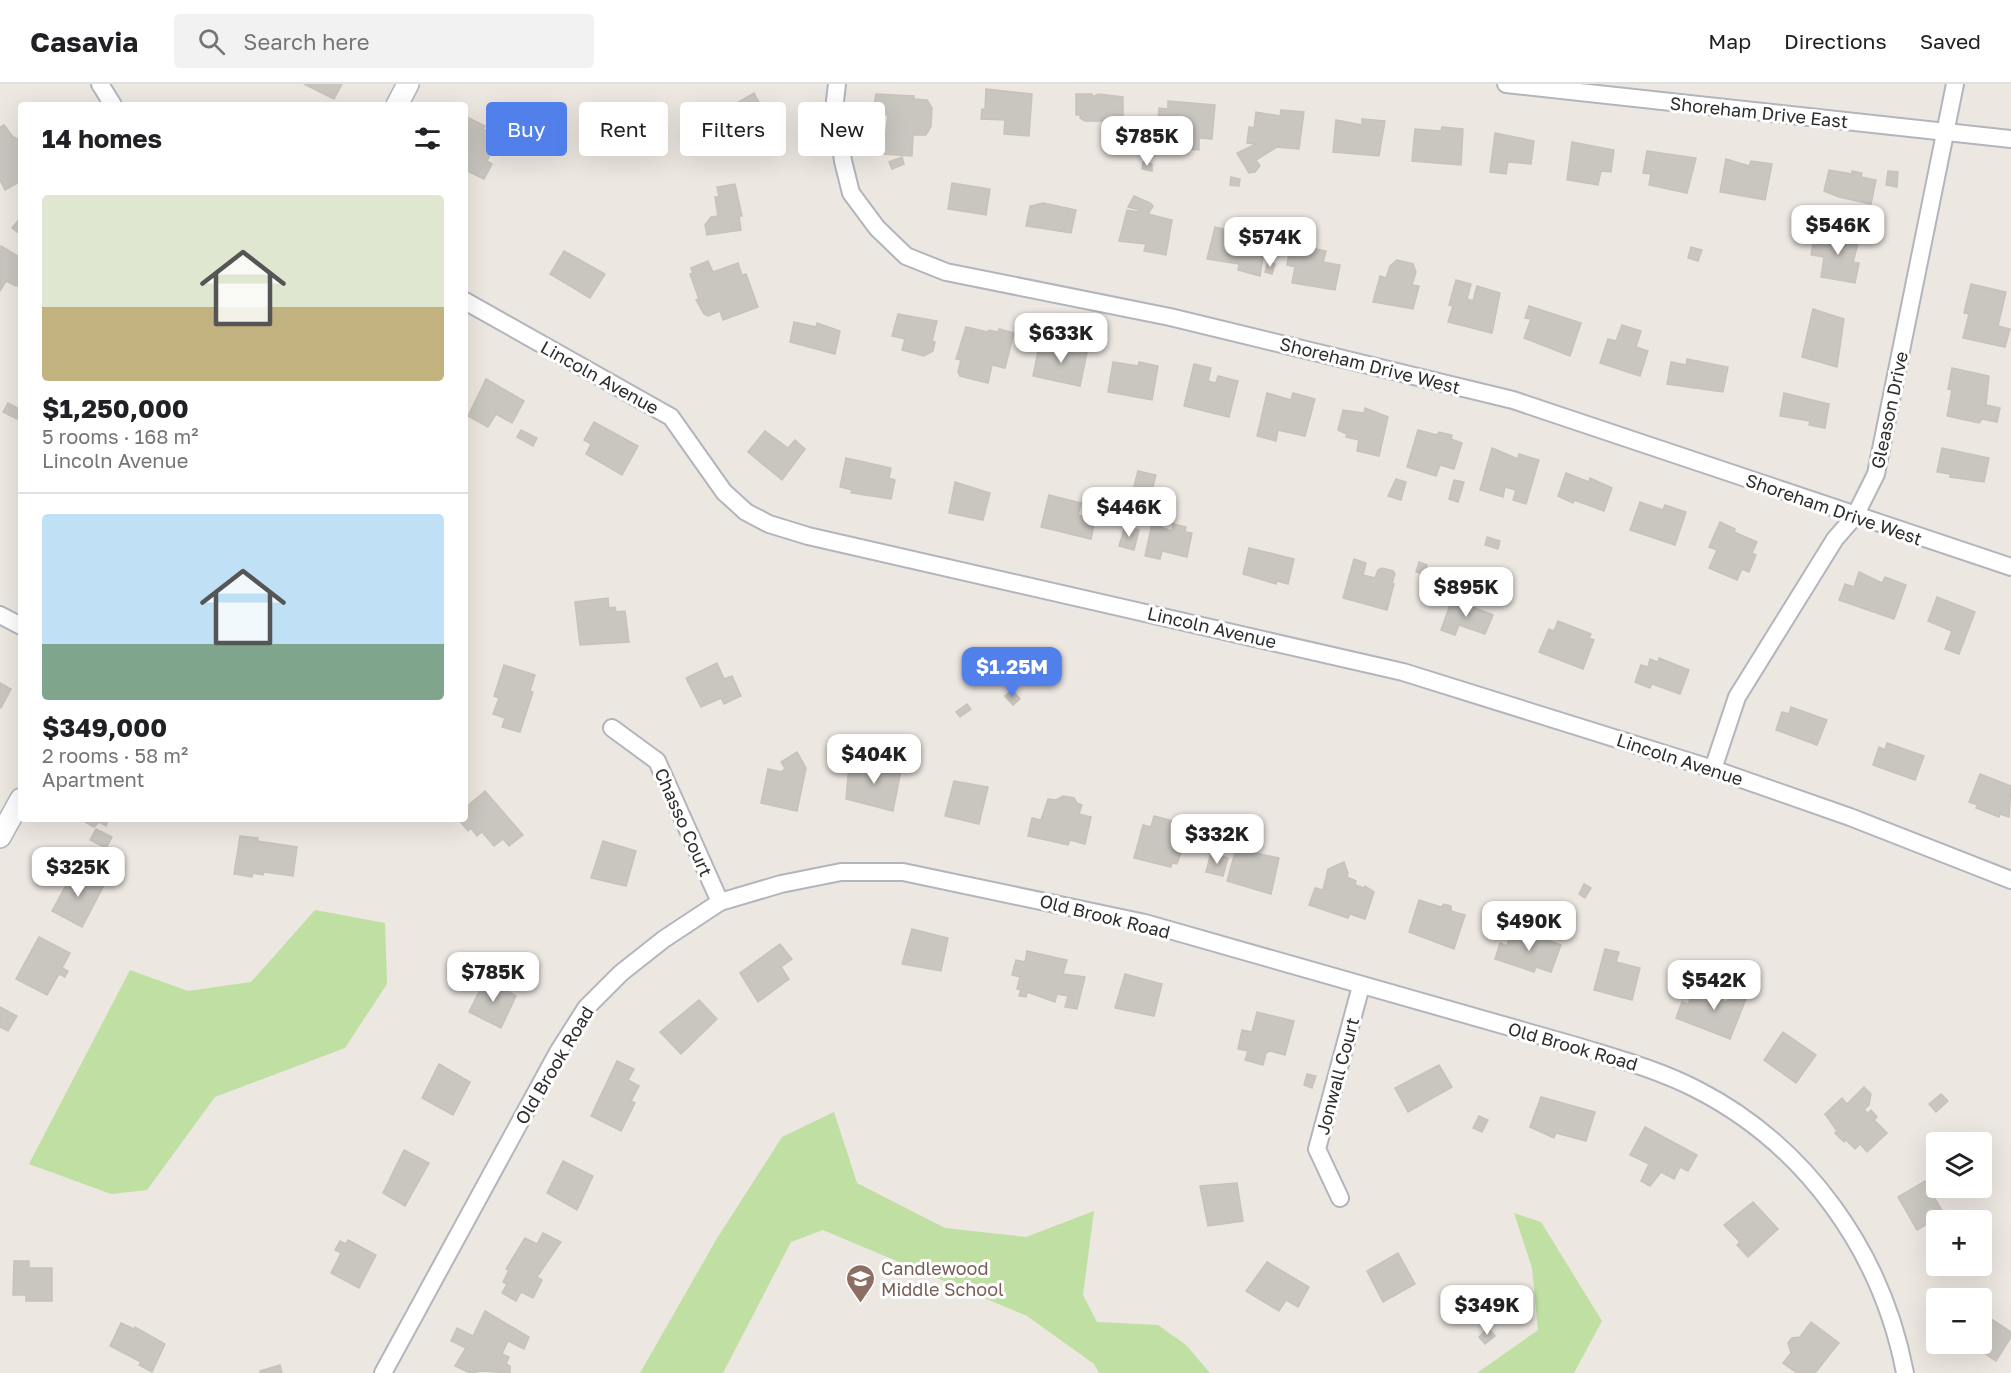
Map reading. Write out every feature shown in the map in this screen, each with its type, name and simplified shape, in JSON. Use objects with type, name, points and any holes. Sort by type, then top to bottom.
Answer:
[{"type":"street","points":[[100,84],[111,102]]},
{"type":"street","points":[[399,102],[408,84]]},
{"type":"street","name":"Shoreham Drive West","points":[[837,84],[835,101],[843,161],[851,193],[877,228],[906,256],[946,272],[1233,331],[1513,400],[2011,567]]},
{"type":"street","name":"Shoreham Drive East","points":[[1506,84],[2011,139]]},
{"type":"street","name":"Gleason Drive","points":[[1713,769],[1737,698],[1835,539],[1855,516],[1876,474],[1955,84]]},
{"type":"street","name":"Lincoln Avenue","points":[[468,303],[671,417],[724,492],[746,512],[769,524],[808,536],[1403,672],[1713,769],[1850,817],[2011,880]]},
{"type":"street","points":[[0,615],[18,624]]},
{"type":"street","name":"Chasso Court","points":[[612,728],[657,762],[720,902]]},
{"type":"street","points":[[0,837],[18,804]]},
{"type":"street","name":"Old Brook Road","points":[[383,1373],[524,1113],[586,1008],[638,959],[720,902],[781,884],[841,872],[903,872],[1145,923],[1643,1066],[1696,1089],[1736,1113],[1784,1152],[1836,1208],[1864,1251],[1898,1336],[1905,1373]]},
{"type":"street","name":"Jonwall Court","points":[[1340,1198],[1317,1149],[1361,986]]},
{"type":"green space","points":[[315,910],[385,923],[387,984],[345,1048],[215,1097],[147,1190],[111,1194],[29,1164],[130,970],[188,991],[251,982]]},
{"type":"green space","points":[[834,1112],[857,1183],[945,1228],[1026,1237],[1094,1211],[1083,1295],[1097,1322],[1158,1325],[1186,1345],[1210,1373],[1099,1373],[1094,1364],[1027,1316],[823,1230],[791,1242],[723,1373],[640,1373],[716,1240],[782,1137]]},
{"type":"green space","points":[[1514,1213],[1541,1222],[1602,1321],[1574,1373],[1477,1373],[1538,1330],[1532,1268]]},
{"type":"building","points":[[304,84],[342,84],[334,99]]},
{"type":"building","points":[[986,89],[1032,94],[1029,136],[1004,134],[1005,120],[981,119],[982,109],[985,110]]},
{"type":"building","points":[[754,93],[759,102],[738,102]]},
{"type":"building","points":[[876,94],[914,96],[914,99],[927,100],[932,108],[931,126],[926,135],[913,135],[912,156],[885,154],[888,115],[885,115],[885,102],[874,102]]},
{"type":"building","points":[[1076,94],[1092,94],[1093,97],[1098,94],[1123,97],[1123,121],[1085,121],[1080,118],[1081,115],[1076,115]]},
{"type":"building","points":[[1168,101],[1215,105],[1212,139],[1199,138],[1199,150],[1177,148],[1178,135],[1157,132],[1159,108],[1168,109]]},
{"type":"building","points":[[1281,110],[1304,112],[1299,149],[1277,147],[1256,160],[1260,166],[1255,172],[1249,173],[1237,153],[1256,144],[1247,143],[1249,127],[1254,128],[1256,112],[1280,116]]},
{"type":"building","points":[[468,118],[485,126],[483,129],[486,130],[486,156],[490,156],[487,161],[492,164],[484,179],[468,171]]},
{"type":"building","points":[[1362,119],[1385,121],[1379,156],[1333,152],[1336,120],[1362,125]]},
{"type":"building","points":[[4,125],[13,137],[18,139],[18,183],[5,190],[0,180],[0,127]]},
{"type":"building","points":[[1442,127],[1463,129],[1461,165],[1412,161],[1415,129],[1441,131]]},
{"type":"building","points":[[1495,133],[1534,141],[1531,164],[1508,162],[1506,174],[1490,172]]},
{"type":"building","points":[[1572,142],[1614,150],[1611,172],[1601,171],[1598,185],[1567,180]]},
{"type":"building","points":[[1647,151],[1696,158],[1687,193],[1649,185],[1651,174],[1643,173]]},
{"type":"building","points":[[902,157],[904,164],[892,169],[889,162]]},
{"type":"building","points":[[1726,159],[1749,166],[1751,161],[1772,164],[1765,200],[1720,192]]},
{"type":"building","points":[[1143,162],[1152,164],[1152,171],[1142,169]]},
{"type":"building","points":[[1829,170],[1852,174],[1852,171],[1862,173],[1861,177],[1876,180],[1871,204],[1824,191]]},
{"type":"building","points":[[1888,171],[1898,172],[1897,187],[1886,185]]},
{"type":"building","points":[[1231,177],[1240,179],[1239,186],[1230,185]]},
{"type":"building","points":[[952,183],[990,189],[986,215],[948,209]]},
{"type":"building","points":[[735,184],[742,216],[739,216],[741,230],[707,235],[705,225],[711,217],[718,216],[715,197],[719,197],[717,187]]},
{"type":"building","points":[[1134,196],[1153,206],[1148,214],[1172,220],[1166,255],[1144,251],[1146,244],[1119,241],[1127,210],[1138,212],[1139,210],[1128,207]]},
{"type":"building","points":[[1043,203],[1076,210],[1071,233],[1026,226],[1030,206]]},
{"type":"building","points":[[18,221],[18,233],[12,228]]},
{"type":"building","points":[[1215,227],[1266,240],[1268,234],[1278,237],[1271,258],[1265,256],[1264,250],[1260,276],[1238,270],[1239,264],[1207,259]]},
{"type":"building","points":[[1828,231],[1860,237],[1853,262],[1859,263],[1855,283],[1821,277],[1824,257],[1811,255],[1814,239],[1826,242]]},
{"type":"building","points":[[1291,244],[1326,251],[1323,262],[1340,265],[1335,290],[1292,283],[1295,267],[1287,265]]},
{"type":"building","points":[[1,246],[18,256],[18,286],[6,281],[0,291]]},
{"type":"building","points":[[1691,247],[1702,250],[1698,261],[1688,258]]},
{"type":"building","points":[[564,251],[605,274],[590,298],[550,274]]},
{"type":"building","points":[[1397,260],[1413,264],[1416,272],[1412,285],[1419,286],[1413,309],[1373,302],[1380,276],[1386,278],[1390,266]]},
{"type":"building","points":[[708,261],[713,272],[738,263],[742,275],[746,274],[758,307],[723,320],[720,311],[708,316],[704,314],[696,300],[699,299],[690,274],[693,273],[691,268]]},
{"type":"building","points":[[1268,262],[1275,264],[1272,274],[1265,272]]},
{"type":"building","points":[[1456,280],[1471,284],[1467,299],[1473,301],[1477,286],[1500,293],[1492,333],[1448,322],[1453,306],[1449,305]]},
{"type":"building","points":[[1971,284],[2006,292],[1998,326],[2010,329],[2005,347],[1963,338],[1969,314],[1964,313]]},
{"type":"building","points":[[1529,306],[1581,323],[1570,356],[1524,338],[1531,319],[1525,318]]},
{"type":"building","points":[[1813,309],[1844,319],[1837,367],[1802,357]]},
{"type":"building","points":[[898,314],[937,321],[932,341],[935,342],[933,351],[924,356],[902,350],[905,339],[892,336]]},
{"type":"building","points":[[794,322],[816,327],[817,323],[840,331],[835,354],[790,342]]},
{"type":"building","points":[[1622,325],[1641,331],[1636,347],[1648,351],[1640,376],[1600,363],[1608,339],[1616,341]]},
{"type":"building","points":[[966,327],[988,332],[989,330],[998,332],[999,329],[1014,333],[1005,368],[992,365],[988,383],[960,376],[958,372],[961,360],[956,359]]},
{"type":"building","points":[[1040,342],[1066,350],[1067,344],[1088,348],[1080,386],[1033,376]]},
{"type":"building","points":[[1687,359],[1728,367],[1723,392],[1667,384],[1671,362],[1686,365]]},
{"type":"building","points":[[1113,362],[1138,366],[1139,362],[1158,366],[1152,400],[1108,392]]},
{"type":"building","points":[[1194,364],[1211,368],[1208,381],[1216,383],[1218,376],[1238,381],[1229,417],[1184,406]]},
{"type":"building","points":[[1952,368],[1989,376],[1986,405],[2000,408],[1997,422],[1982,419],[1979,423],[1947,416],[1952,390],[1948,389]]},
{"type":"building","points":[[486,379],[524,401],[512,423],[496,414],[488,427],[468,416]]},
{"type":"building","points":[[1267,393],[1291,400],[1293,393],[1315,399],[1305,436],[1278,430],[1276,441],[1257,436]]},
{"type":"building","points":[[1784,393],[1829,404],[1825,428],[1809,425],[1810,421],[1780,416]]},
{"type":"building","points":[[8,403],[18,408],[18,417],[17,419],[3,412]]},
{"type":"building","points":[[1365,408],[1388,417],[1379,456],[1357,451],[1359,440],[1346,437],[1347,434],[1338,430],[1343,410],[1364,413]]},
{"type":"building","points":[[594,422],[638,446],[622,475],[586,454],[591,444],[584,440]]},
{"type":"building","points":[[521,430],[537,438],[533,446],[517,437]]},
{"type":"building","points":[[1418,430],[1437,435],[1439,432],[1452,435],[1451,439],[1462,443],[1454,469],[1440,465],[1436,476],[1407,467]]},
{"type":"building","points":[[765,431],[788,448],[795,440],[805,449],[782,480],[748,452]]},
{"type":"building","points":[[1492,448],[1518,459],[1519,454],[1539,460],[1526,504],[1513,500],[1516,490],[1505,487],[1503,497],[1480,490]]},
{"type":"building","points":[[1942,448],[1989,458],[1984,482],[1950,477],[1950,474],[1937,472]]},
{"type":"building","points":[[846,458],[891,468],[889,478],[895,480],[891,499],[851,493],[852,490],[840,487]]},
{"type":"building","points":[[1138,471],[1156,475],[1152,490],[1134,486]]},
{"type":"building","points":[[1566,473],[1589,482],[1590,478],[1612,488],[1604,511],[1574,500],[1573,503],[1558,496]]},
{"type":"building","points":[[1396,479],[1406,482],[1401,500],[1388,496]]},
{"type":"building","points":[[1454,480],[1464,482],[1458,502],[1449,499]]},
{"type":"building","points":[[955,482],[990,493],[983,520],[949,513]]},
{"type":"building","points":[[1049,495],[1081,503],[1078,515],[1095,519],[1091,539],[1041,527]]},
{"type":"building","points":[[1640,502],[1663,510],[1665,505],[1686,512],[1675,545],[1630,530]]},
{"type":"building","points":[[1720,522],[1735,529],[1734,532],[1757,542],[1752,553],[1756,555],[1749,572],[1742,569],[1737,580],[1709,568],[1717,550],[1709,547]]},
{"type":"building","points":[[1152,524],[1172,531],[1173,524],[1186,527],[1185,532],[1192,533],[1187,557],[1162,551],[1160,559],[1145,556]]},
{"type":"building","points":[[1125,526],[1139,530],[1134,550],[1119,546]]},
{"type":"building","points":[[1487,537],[1500,541],[1498,549],[1485,545]]},
{"type":"building","points":[[1249,548],[1294,559],[1288,584],[1277,581],[1276,584],[1243,574]]},
{"type":"building","points":[[1354,559],[1366,563],[1363,575],[1375,578],[1378,570],[1382,568],[1393,571],[1395,574],[1387,610],[1343,598]]},
{"type":"building","points":[[1419,562],[1427,565],[1424,574],[1416,572]]},
{"type":"building","points":[[1859,572],[1882,583],[1885,577],[1906,585],[1894,619],[1839,600],[1845,584],[1854,587]]},
{"type":"building","points":[[1937,597],[1975,612],[1959,654],[1945,649],[1952,631],[1928,621]]},
{"type":"building","points":[[608,598],[609,608],[615,607],[616,612],[625,611],[629,642],[580,645],[575,602]]},
{"type":"building","points":[[1452,599],[1493,615],[1485,634],[1459,625],[1455,635],[1441,630]]},
{"type":"building","points":[[1558,621],[1591,634],[1589,638],[1594,640],[1583,669],[1539,652],[1549,629],[1554,631]]},
{"type":"building","points":[[1659,658],[1689,670],[1680,694],[1652,684],[1650,688],[1635,682],[1641,665],[1648,667],[1650,659],[1658,662]]},
{"type":"building","points":[[717,663],[724,679],[732,676],[741,696],[724,704],[721,698],[701,707],[686,678]]},
{"type":"building","points":[[504,665],[535,675],[530,691],[533,692],[520,732],[502,727],[505,718],[493,714],[499,698],[494,696]]},
{"type":"building","points":[[0,683],[11,689],[1,708],[0,707]]},
{"type":"building","points":[[1012,690],[1020,699],[1013,705],[1005,696]]},
{"type":"building","points":[[967,704],[971,709],[960,717],[956,712]]},
{"type":"building","points":[[1791,707],[1827,720],[1817,745],[1776,730],[1782,712],[1789,714]]},
{"type":"building","points":[[1887,743],[1924,756],[1915,780],[1873,765],[1879,747],[1885,750]]},
{"type":"building","points":[[797,752],[806,768],[797,811],[761,803],[768,769],[782,772],[785,768],[781,762]]},
{"type":"building","points":[[882,761],[902,765],[893,811],[846,799],[849,765],[871,769],[872,766],[881,767]]},
{"type":"building","points":[[1980,774],[2011,786],[2009,817],[2000,814],[1999,817],[1976,808],[1978,805],[1969,802]]},
{"type":"building","points":[[954,781],[988,787],[979,824],[945,816]]},
{"type":"building","points":[[485,791],[523,835],[509,846],[503,839],[494,846],[482,832],[477,836],[471,828],[468,831],[460,822],[468,822],[468,805]]},
{"type":"building","points":[[1063,796],[1074,798],[1082,805],[1079,814],[1091,817],[1085,844],[1070,840],[1068,845],[1028,836],[1032,818],[1041,820],[1048,799],[1056,800]]},
{"type":"building","points":[[1154,816],[1181,823],[1180,828],[1189,830],[1177,864],[1172,863],[1171,867],[1134,858],[1143,825],[1151,827]]},
{"type":"building","points":[[85,822],[99,822],[94,827]]},
{"type":"building","points":[[96,829],[112,837],[106,848],[90,840]]},
{"type":"building","points":[[240,836],[297,847],[293,876],[264,872],[263,875],[253,873],[252,877],[234,874]]},
{"type":"building","points":[[603,841],[636,851],[626,886],[591,878]]},
{"type":"building","points":[[1236,849],[1279,858],[1271,894],[1227,881]]},
{"type":"building","points":[[1211,853],[1228,858],[1223,876],[1206,872]]},
{"type":"building","points":[[1344,862],[1347,877],[1356,881],[1355,885],[1364,888],[1365,886],[1374,892],[1365,919],[1350,914],[1348,918],[1309,905],[1315,888],[1323,890],[1328,869]]},
{"type":"building","points":[[75,869],[104,885],[82,927],[52,911]]},
{"type":"building","points":[[1584,884],[1591,888],[1585,898],[1579,894]]},
{"type":"building","points":[[1419,900],[1441,907],[1444,904],[1451,906],[1451,911],[1465,915],[1454,949],[1409,932]]},
{"type":"building","points":[[1533,928],[1541,930],[1539,937],[1561,945],[1551,972],[1536,967],[1534,972],[1495,959],[1500,943],[1507,946],[1512,930],[1530,936]]},
{"type":"building","points":[[912,929],[948,938],[941,971],[902,964]]},
{"type":"building","points":[[39,937],[70,953],[62,968],[68,971],[65,977],[59,974],[47,995],[16,979]]},
{"type":"building","points":[[780,944],[792,959],[781,967],[789,979],[758,1002],[740,973]]},
{"type":"building","points":[[1605,949],[1619,952],[1616,962],[1640,968],[1632,1000],[1594,990]]},
{"type":"building","points":[[1027,951],[1067,960],[1063,974],[1085,977],[1077,1009],[1065,1007],[1068,996],[1057,994],[1055,1002],[1027,992],[1026,997],[1019,996],[1021,990],[1017,989],[1020,977],[1012,975],[1016,960],[1025,962]]},
{"type":"building","points":[[1125,974],[1162,984],[1154,1016],[1115,1008]]},
{"type":"building","points":[[486,978],[516,996],[501,1028],[469,1012]]},
{"type":"building","points":[[1712,988],[1726,993],[1723,1001],[1727,1002],[1733,988],[1748,994],[1730,1039],[1676,1018],[1682,1002],[1688,1004],[1694,991],[1709,997]]},
{"type":"building","points":[[699,1000],[717,1019],[681,1054],[660,1032]]},
{"type":"building","points":[[0,1007],[17,1016],[8,1031],[0,1027]]},
{"type":"building","points":[[1257,1012],[1294,1021],[1285,1055],[1270,1051],[1266,1053],[1263,1065],[1245,1060],[1248,1051],[1238,1049],[1242,1030],[1252,1032]]},
{"type":"building","points":[[1783,1032],[1816,1055],[1796,1083],[1764,1060]]},
{"type":"building","points":[[617,1061],[634,1069],[628,1080],[639,1086],[631,1101],[635,1103],[621,1131],[591,1116]]},
{"type":"building","points":[[439,1064],[470,1082],[453,1115],[422,1098]]},
{"type":"building","points":[[1439,1065],[1452,1087],[1408,1112],[1395,1088]]},
{"type":"building","points":[[1307,1074],[1316,1076],[1312,1088],[1304,1085]]},
{"type":"building","points":[[1864,1087],[1871,1094],[1869,1105],[1864,1110],[1868,1113],[1871,1110],[1877,1117],[1874,1120],[1887,1133],[1867,1152],[1860,1144],[1855,1149],[1846,1140],[1844,1142],[1835,1133],[1837,1131],[1825,1114],[1842,1098],[1847,1104]]},
{"type":"building","points":[[1941,1094],[1948,1101],[1936,1112],[1929,1104]]},
{"type":"building","points":[[1541,1097],[1595,1112],[1586,1141],[1556,1133],[1554,1138],[1530,1127]]},
{"type":"building","points":[[1479,1116],[1488,1120],[1482,1132],[1473,1128]]},
{"type":"building","points":[[1645,1127],[1697,1155],[1688,1171],[1680,1167],[1674,1179],[1661,1172],[1650,1186],[1641,1181],[1649,1164],[1630,1155]]},
{"type":"building","points":[[404,1150],[429,1163],[405,1206],[383,1193]]},
{"type":"building","points":[[563,1161],[593,1176],[577,1210],[547,1193]]},
{"type":"building","points":[[1925,1181],[1926,1198],[1935,1198],[1942,1210],[1926,1210],[1926,1225],[1917,1230],[1898,1197]]},
{"type":"building","points":[[1237,1183],[1243,1221],[1208,1226],[1200,1186]]},
{"type":"building","points":[[1753,1202],[1778,1229],[1748,1257],[1737,1245],[1740,1242],[1724,1225]]},
{"type":"building","points":[[543,1233],[561,1242],[537,1277],[542,1280],[533,1298],[521,1292],[516,1301],[502,1293],[507,1284],[503,1282],[509,1270],[506,1269],[525,1238],[537,1244]]},
{"type":"building","points":[[348,1240],[376,1255],[359,1288],[331,1273],[341,1253],[335,1250],[340,1241],[346,1244]]},
{"type":"building","points":[[1398,1253],[1415,1284],[1383,1302],[1367,1271]]},
{"type":"building","points":[[14,1261],[29,1261],[29,1268],[52,1268],[52,1301],[26,1301],[26,1295],[13,1295]]},
{"type":"building","points":[[1267,1262],[1309,1287],[1298,1307],[1286,1300],[1279,1311],[1246,1291]]},
{"type":"building","points":[[485,1311],[529,1337],[524,1349],[508,1341],[502,1354],[509,1357],[506,1364],[510,1366],[510,1373],[482,1371],[470,1373],[455,1366],[466,1348],[451,1341],[457,1328],[473,1336]]},
{"type":"building","points":[[1992,1320],[2011,1332],[2011,1337],[1996,1361],[1985,1354],[1992,1354]]},
{"type":"building","points":[[1811,1322],[1839,1343],[1815,1373],[1797,1373],[1783,1363],[1791,1353],[1788,1343],[1792,1338],[1800,1337]]},
{"type":"building","points":[[121,1323],[134,1329],[135,1327],[165,1344],[152,1372],[139,1365],[141,1362],[110,1346]]},
{"type":"building","points":[[1488,1328],[1495,1336],[1485,1344],[1479,1337]]},
{"type":"building","points":[[280,1365],[282,1373],[260,1373],[260,1371]]},
{"type":"place","name":"Candlewood Middle School","points":[[860,1304]]}]
